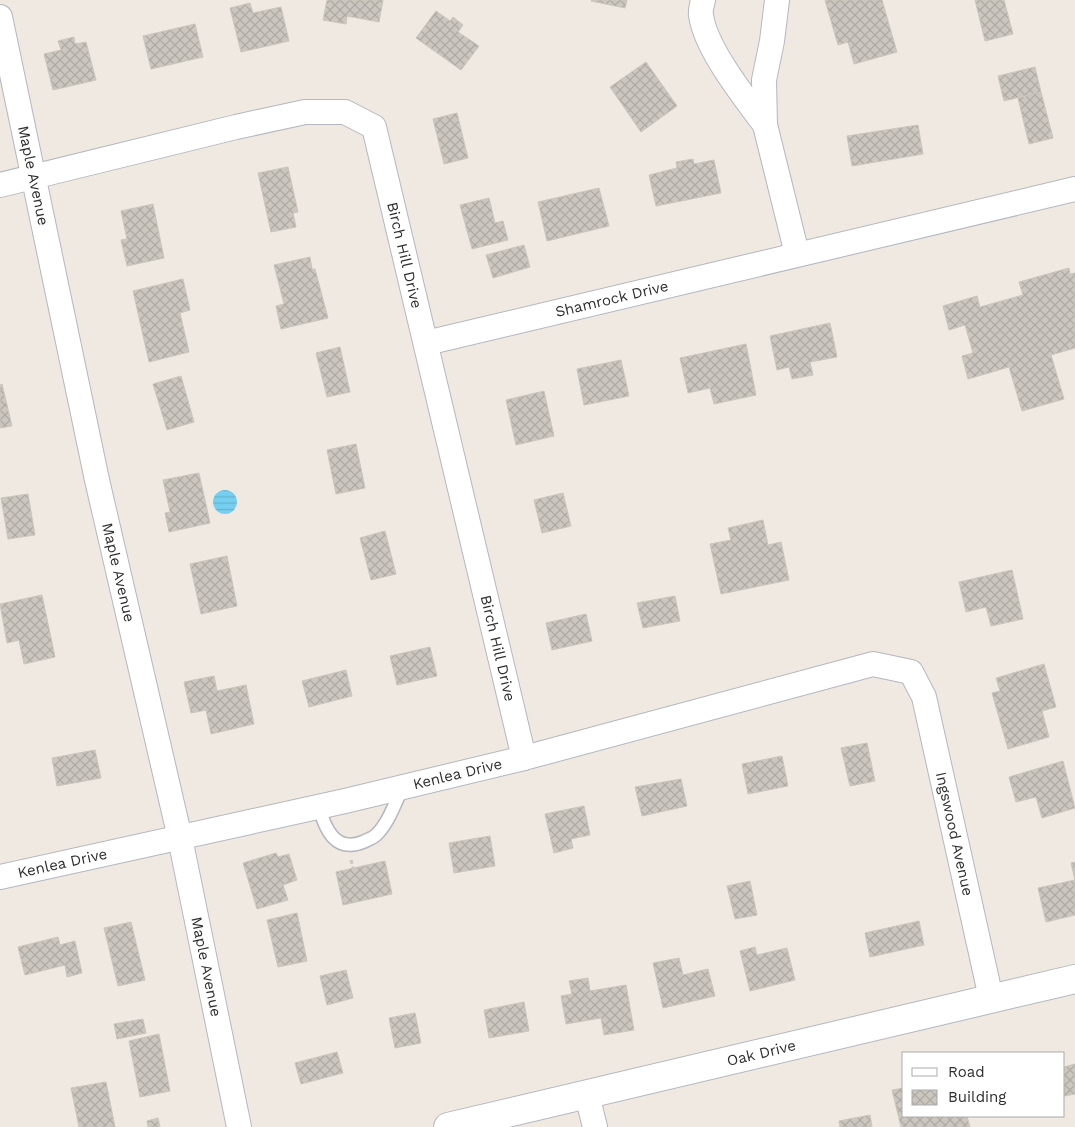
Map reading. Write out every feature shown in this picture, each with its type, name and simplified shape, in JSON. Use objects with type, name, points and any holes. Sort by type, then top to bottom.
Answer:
[{"type":"street","points":[[703,0],[700,14],[710,42],[731,78],[765,125]]},
{"type":"street","points":[[777,0],[772,41],[764,80],[765,125],[797,254]]},
{"type":"street","name":"Maple Avenue","points":[[0,17],[97,480],[180,838],[239,1127]]},
{"type":"street","name":"Birch Hill Drive","points":[[0,185],[305,112],[345,112],[374,127],[524,758]]},
{"type":"street","name":"Shamrock Drive","points":[[426,343],[1075,189]]},
{"type":"street","name":"Kenlea Drive","points":[[0,877],[319,807],[524,758],[873,664],[911,672]]},
{"type":"street","name":"Ingswood Avenue","points":[[911,672],[924,697],[991,998]]},
{"type":"street","name":"Oak Drive","points":[[448,1127],[1075,979]]},
{"type":"street","points":[[587,1095],[594,1127]]},
{"type":"lane","points":[[319,807],[323,822],[333,838],[347,845],[360,843],[376,836],[385,823],[402,787]]},
{"type":"water","points":[[225,490],[233,494],[237,502],[233,510],[225,514],[217,510],[213,502],[217,494]]},
{"type":"building","points":[[327,0],[383,0],[379,22],[347,16],[346,24],[323,20]]},
{"type":"building","points":[[592,0],[627,0],[625,8]]},
{"type":"building","points":[[825,0],[882,0],[897,52],[854,64],[848,42],[838,45]]},
{"type":"building","points":[[975,0],[1004,0],[1013,34],[985,41]]},
{"type":"building","points":[[250,3],[253,13],[281,7],[289,41],[241,52],[230,8]]},
{"type":"building","points":[[436,11],[450,21],[453,17],[463,25],[458,32],[479,46],[461,70],[416,38]]},
{"type":"building","points":[[195,24],[203,57],[151,69],[143,36]]},
{"type":"building","points":[[74,37],[75,44],[86,42],[96,80],[53,90],[44,54],[61,50],[58,41]]},
{"type":"building","points":[[646,62],[677,106],[641,132],[610,87]]},
{"type":"building","points":[[1035,67],[1041,92],[1004,101],[998,76]]},
{"type":"building","points":[[1041,92],[1053,138],[1029,144],[1018,98]]},
{"type":"building","points":[[457,113],[468,158],[444,164],[433,119]]},
{"type":"building","points":[[918,125],[923,154],[852,166],[847,136]]},
{"type":"building","points":[[693,159],[694,164],[714,160],[721,193],[656,206],[649,175],[677,168],[676,162]]},
{"type":"building","points":[[288,167],[298,212],[293,213],[296,227],[271,232],[258,173]]},
{"type":"building","points":[[599,188],[609,226],[547,241],[538,202]]},
{"type":"building","points":[[489,198],[495,223],[503,221],[508,240],[472,249],[460,205]]},
{"type":"building","points":[[153,204],[164,258],[127,266],[121,240],[127,239],[121,211]]},
{"type":"building","points":[[524,245],[530,267],[493,278],[486,255]]},
{"type":"building","points":[[310,257],[328,318],[281,329],[276,306],[284,304],[274,265]]},
{"type":"building","points":[[1069,268],[1070,274],[1075,273],[1075,348],[1051,355],[1064,399],[1022,411],[1009,367],[968,379],[962,356],[973,353],[965,325],[949,330],[943,306],[977,296],[980,307],[1023,295],[1019,282]]},
{"type":"building","points":[[183,279],[190,310],[180,313],[189,352],[149,362],[133,291]]},
{"type":"building","points":[[830,323],[837,357],[810,362],[813,375],[792,379],[789,367],[777,370],[770,336]]},
{"type":"building","points":[[746,344],[756,395],[714,404],[710,388],[688,393],[680,358]]},
{"type":"building","points":[[340,347],[350,392],[327,397],[316,353]]},
{"type":"building","points":[[621,360],[629,396],[584,405],[577,369]]},
{"type":"building","points":[[181,376],[194,422],[167,430],[153,384]]},
{"type":"building","points":[[2,384],[12,426],[0,428],[0,385]]},
{"type":"building","points":[[544,391],[554,436],[516,445],[506,400]]},
{"type":"building","points":[[356,444],[365,488],[336,494],[327,450]]},
{"type":"building","points":[[199,473],[210,523],[169,532],[165,513],[170,512],[163,480]]},
{"type":"building","points":[[563,493],[571,526],[542,533],[534,500]]},
{"type":"building","points":[[28,494],[35,535],[8,539],[1,498]]},
{"type":"building","points":[[763,520],[768,545],[781,542],[789,580],[721,594],[710,544],[731,540],[728,528]]},
{"type":"building","points":[[385,531],[396,574],[371,580],[360,538]]},
{"type":"building","points":[[227,556],[237,606],[201,614],[190,564]]},
{"type":"building","points":[[1012,570],[1023,619],[991,626],[986,607],[966,612],[959,582]]},
{"type":"building","points":[[42,595],[55,657],[24,664],[19,640],[7,643],[0,604]]},
{"type":"building","points":[[675,596],[680,621],[643,628],[637,603]]},
{"type":"building","points":[[586,614],[592,641],[552,650],[546,623]]},
{"type":"building","points":[[430,647],[437,676],[397,685],[390,656]]},
{"type":"building","points":[[1044,664],[1056,707],[1042,711],[1049,737],[1008,749],[992,693],[1000,691],[996,678]]},
{"type":"building","points":[[346,670],[352,696],[309,707],[302,681]]},
{"type":"building","points":[[214,676],[217,691],[246,685],[254,724],[211,734],[206,710],[191,713],[184,682]]},
{"type":"building","points":[[867,743],[875,781],[850,786],[841,748]]},
{"type":"building","points":[[95,750],[101,778],[57,786],[52,758]]},
{"type":"building","points":[[782,756],[788,786],[748,794],[742,764]]},
{"type":"building","points":[[1063,761],[1075,808],[1042,818],[1036,797],[1016,802],[1009,777]]},
{"type":"building","points":[[681,779],[687,806],[642,816],[635,787]]},
{"type":"building","points":[[584,806],[590,835],[571,839],[573,848],[554,853],[545,814]]},
{"type":"building","points":[[490,836],[495,866],[454,873],[449,843]]},
{"type":"building","points":[[276,853],[278,857],[289,854],[297,880],[283,885],[288,900],[257,909],[243,863]]},
{"type":"building","points":[[385,861],[392,894],[343,905],[336,872]]},
{"type":"building","points":[[1075,862],[1075,880],[1071,863]]},
{"type":"building","points":[[1075,880],[1075,915],[1046,922],[1038,888]]},
{"type":"building","points":[[750,881],[757,915],[735,919],[727,886]]},
{"type":"building","points":[[297,913],[307,961],[278,967],[267,920]]},
{"type":"building","points":[[919,921],[924,945],[870,957],[865,933]]},
{"type":"building","points":[[131,922],[145,980],[118,986],[104,928]]},
{"type":"building","points":[[58,937],[60,945],[75,941],[82,973],[67,977],[65,965],[25,975],[18,947]]},
{"type":"building","points":[[755,947],[757,955],[787,948],[795,980],[750,991],[740,951]]},
{"type":"building","points":[[679,958],[683,975],[708,969],[715,996],[663,1008],[653,963]]},
{"type":"building","points":[[346,970],[353,998],[327,1005],[320,976]]},
{"type":"building","points":[[588,978],[590,991],[626,985],[634,1030],[604,1035],[601,1018],[566,1024],[561,996],[572,994],[569,981]]},
{"type":"building","points":[[524,1002],[529,1031],[489,1038],[484,1010]]},
{"type":"building","points":[[415,1013],[421,1043],[395,1048],[389,1018]]},
{"type":"building","points":[[143,1019],[146,1033],[117,1039],[114,1024]]},
{"type":"building","points":[[159,1034],[170,1091],[140,1097],[129,1041]]},
{"type":"building","points":[[337,1052],[343,1073],[301,1084],[295,1063]]},
{"type":"building","points":[[1075,1064],[1075,1094],[1065,1096],[1065,1067]]},
{"type":"building","points":[[106,1082],[115,1127],[79,1127],[71,1088]]},
{"type":"building","points":[[902,1088],[902,1117],[967,1117],[970,1127],[901,1127],[892,1090]]},
{"type":"building","points":[[870,1115],[872,1127],[840,1127],[839,1121]]},
{"type":"building","points":[[158,1118],[160,1127],[148,1127],[147,1121]]}]
